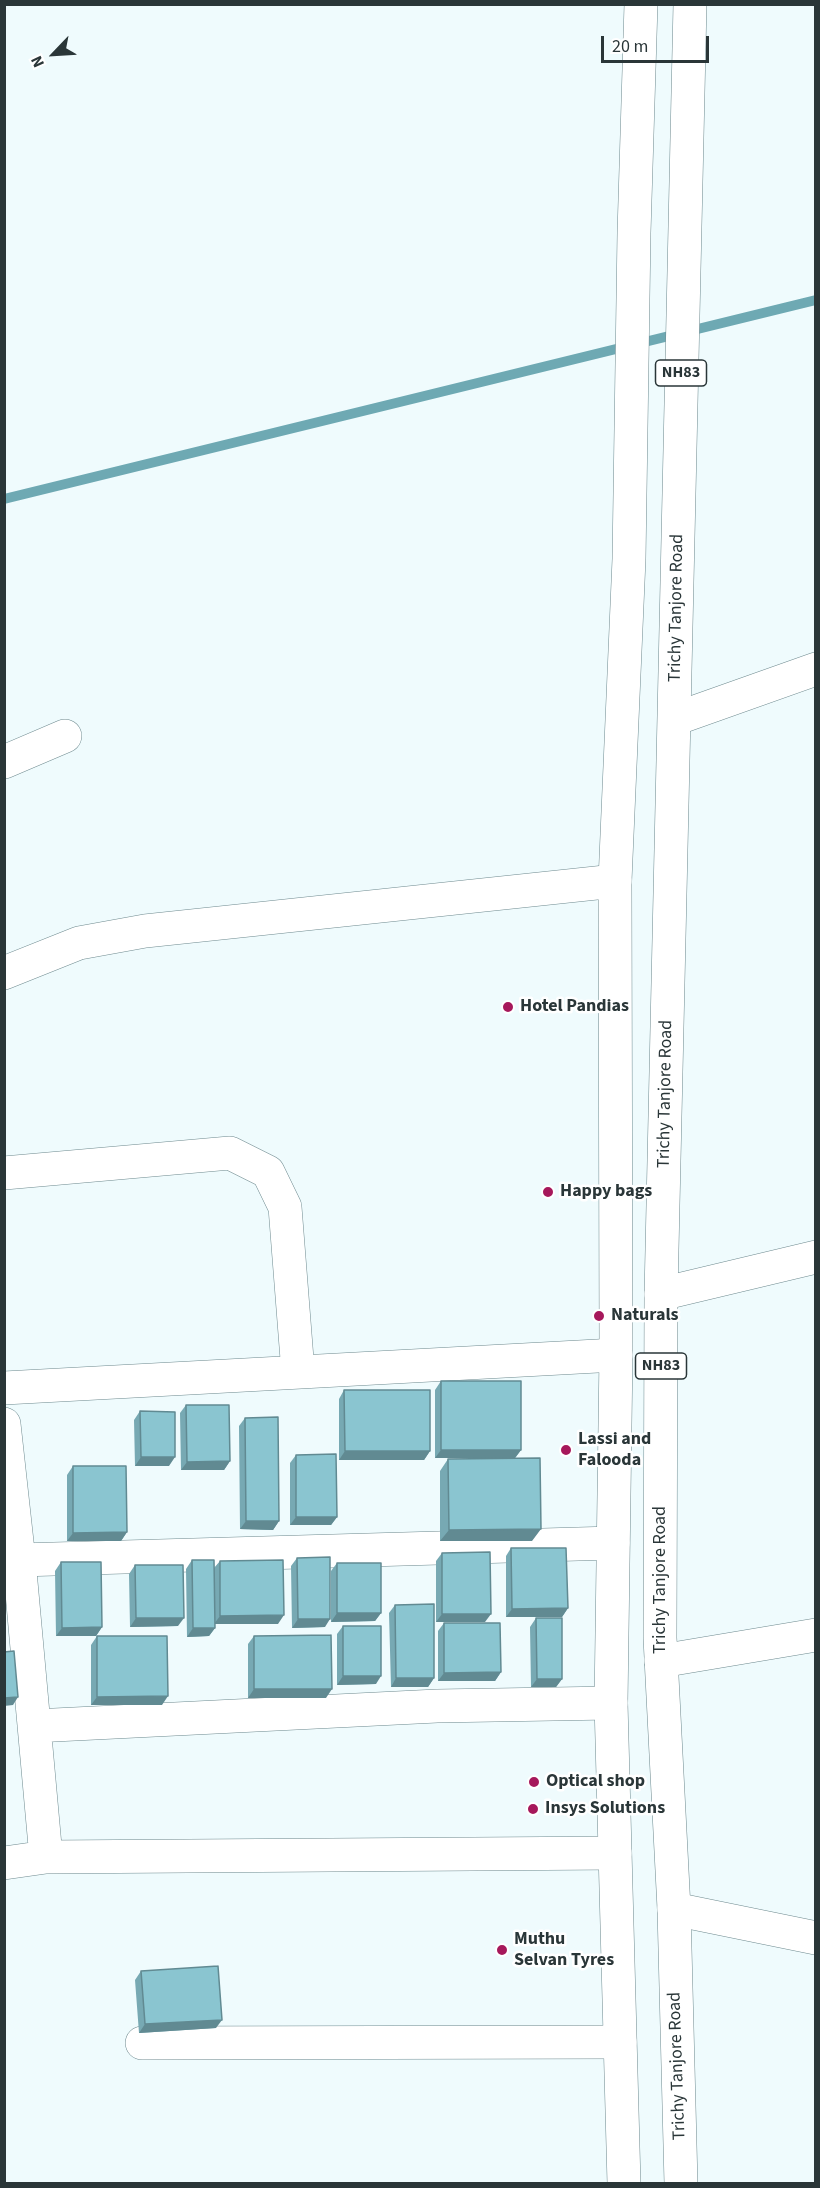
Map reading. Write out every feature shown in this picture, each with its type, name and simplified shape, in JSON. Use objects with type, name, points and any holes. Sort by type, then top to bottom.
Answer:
[{"type":"main road","name":"NH83","points":[[624,2184],[611,1703],[616,1355],[615,881],[629,559],[634,233],[641,4]]},
{"type":"main road","name":"Trichy Tanjore Road","points":[[681,2184],[674,1909],[661,1661],[661,1294],[690,4]]},
{"type":"main road","points":[[675,719],[816,669]]},
{"type":"main road","points":[[4,762],[65,736]]},
{"type":"main road","points":[[4,973],[79,943],[145,931],[615,881]]},
{"type":"main road","points":[[4,1173],[230,1153],[268,1172],[285,1207],[298,1372]]},
{"type":"main road","points":[[661,1294],[816,1257]]},
{"type":"main road","points":[[4,1388],[616,1355]]},
{"type":"main road","points":[[4,1424],[19,1560],[16,1652],[34,1726],[46,1857]]},
{"type":"main road","points":[[19,1560],[613,1544]]},
{"type":"main road","points":[[661,1661],[816,1635]]},
{"type":"main road","points":[[34,1726],[437,1706],[611,1703]]},
{"type":"main road","points":[[4,1863],[46,1857],[615,1853]]},
{"type":"main road","points":[[674,1909],[816,1938]]},
{"type":"main road","points":[[142,2043],[620,2042]]},
{"type":"building","points":[[441,1381],[521,1381],[521,1450],[441,1450]]},
{"type":"building","points":[[344,1390],[430,1390],[430,1451],[345,1451]]},
{"type":"building","points":[[186,1405],[229,1405],[230,1461],[187,1462]]},
{"type":"building","points":[[140,1411],[175,1412],[175,1457],[141,1457]]},
{"type":"building","points":[[278,1417],[279,1521],[246,1521],[245,1418]]},
{"type":"building","points":[[336,1454],[337,1517],[296,1517],[296,1455]]},
{"type":"building","points":[[540,1458],[541,1529],[449,1530],[448,1459]]},
{"type":"building","points":[[73,1466],[126,1466],[127,1532],[73,1533]]},
{"type":"building","points":[[511,1548],[566,1548],[568,1608],[512,1609]]},
{"type":"building","points":[[490,1552],[491,1614],[442,1614],[442,1553]]},
{"type":"building","points":[[330,1557],[330,1619],[298,1619],[297,1558]]},
{"type":"building","points":[[192,1560],[214,1560],[215,1628],[193,1628]]},
{"type":"building","points":[[283,1560],[284,1615],[220,1616],[220,1561]]},
{"type":"building","points":[[61,1562],[101,1562],[102,1627],[62,1628]]},
{"type":"building","points":[[337,1563],[381,1563],[381,1613],[337,1613]]},
{"type":"building","points":[[135,1565],[183,1565],[184,1618],[136,1618]]},
{"type":"building","points":[[434,1604],[434,1678],[396,1678],[395,1605]]},
{"type":"building","points":[[536,1618],[562,1618],[562,1679],[537,1679]]},
{"type":"building","points":[[444,1623],[500,1623],[501,1672],[444,1673]]},
{"type":"building","points":[[343,1626],[381,1626],[381,1676],[343,1676]]},
{"type":"building","points":[[331,1635],[332,1689],[254,1689],[254,1636]]},
{"type":"building","points":[[97,1636],[167,1636],[168,1696],[97,1697]]},
{"type":"building","points":[[14,1651],[18,1697],[4,1698],[4,1652]]},
{"type":"building","points":[[218,1966],[222,2020],[145,2024],[141,1971]]},
{"type":"waterway","points":[[4,499],[816,300]]},
{"type":"place","name":"Hotel Pandias","points":[[508,1007]]},
{"type":"place","name":"Happy bags","points":[[548,1192]]},
{"type":"place","name":"Naturals","points":[[599,1316]]},
{"type":"place","name":"Lassi and Falooda","points":[[566,1450]]},
{"type":"place","name":"Optical shop","points":[[534,1782]]},
{"type":"place","name":"Insys Solutions","points":[[533,1809]]},
{"type":"place","name":"Muthu Selvan Tyres","points":[[502,1950]]}]
